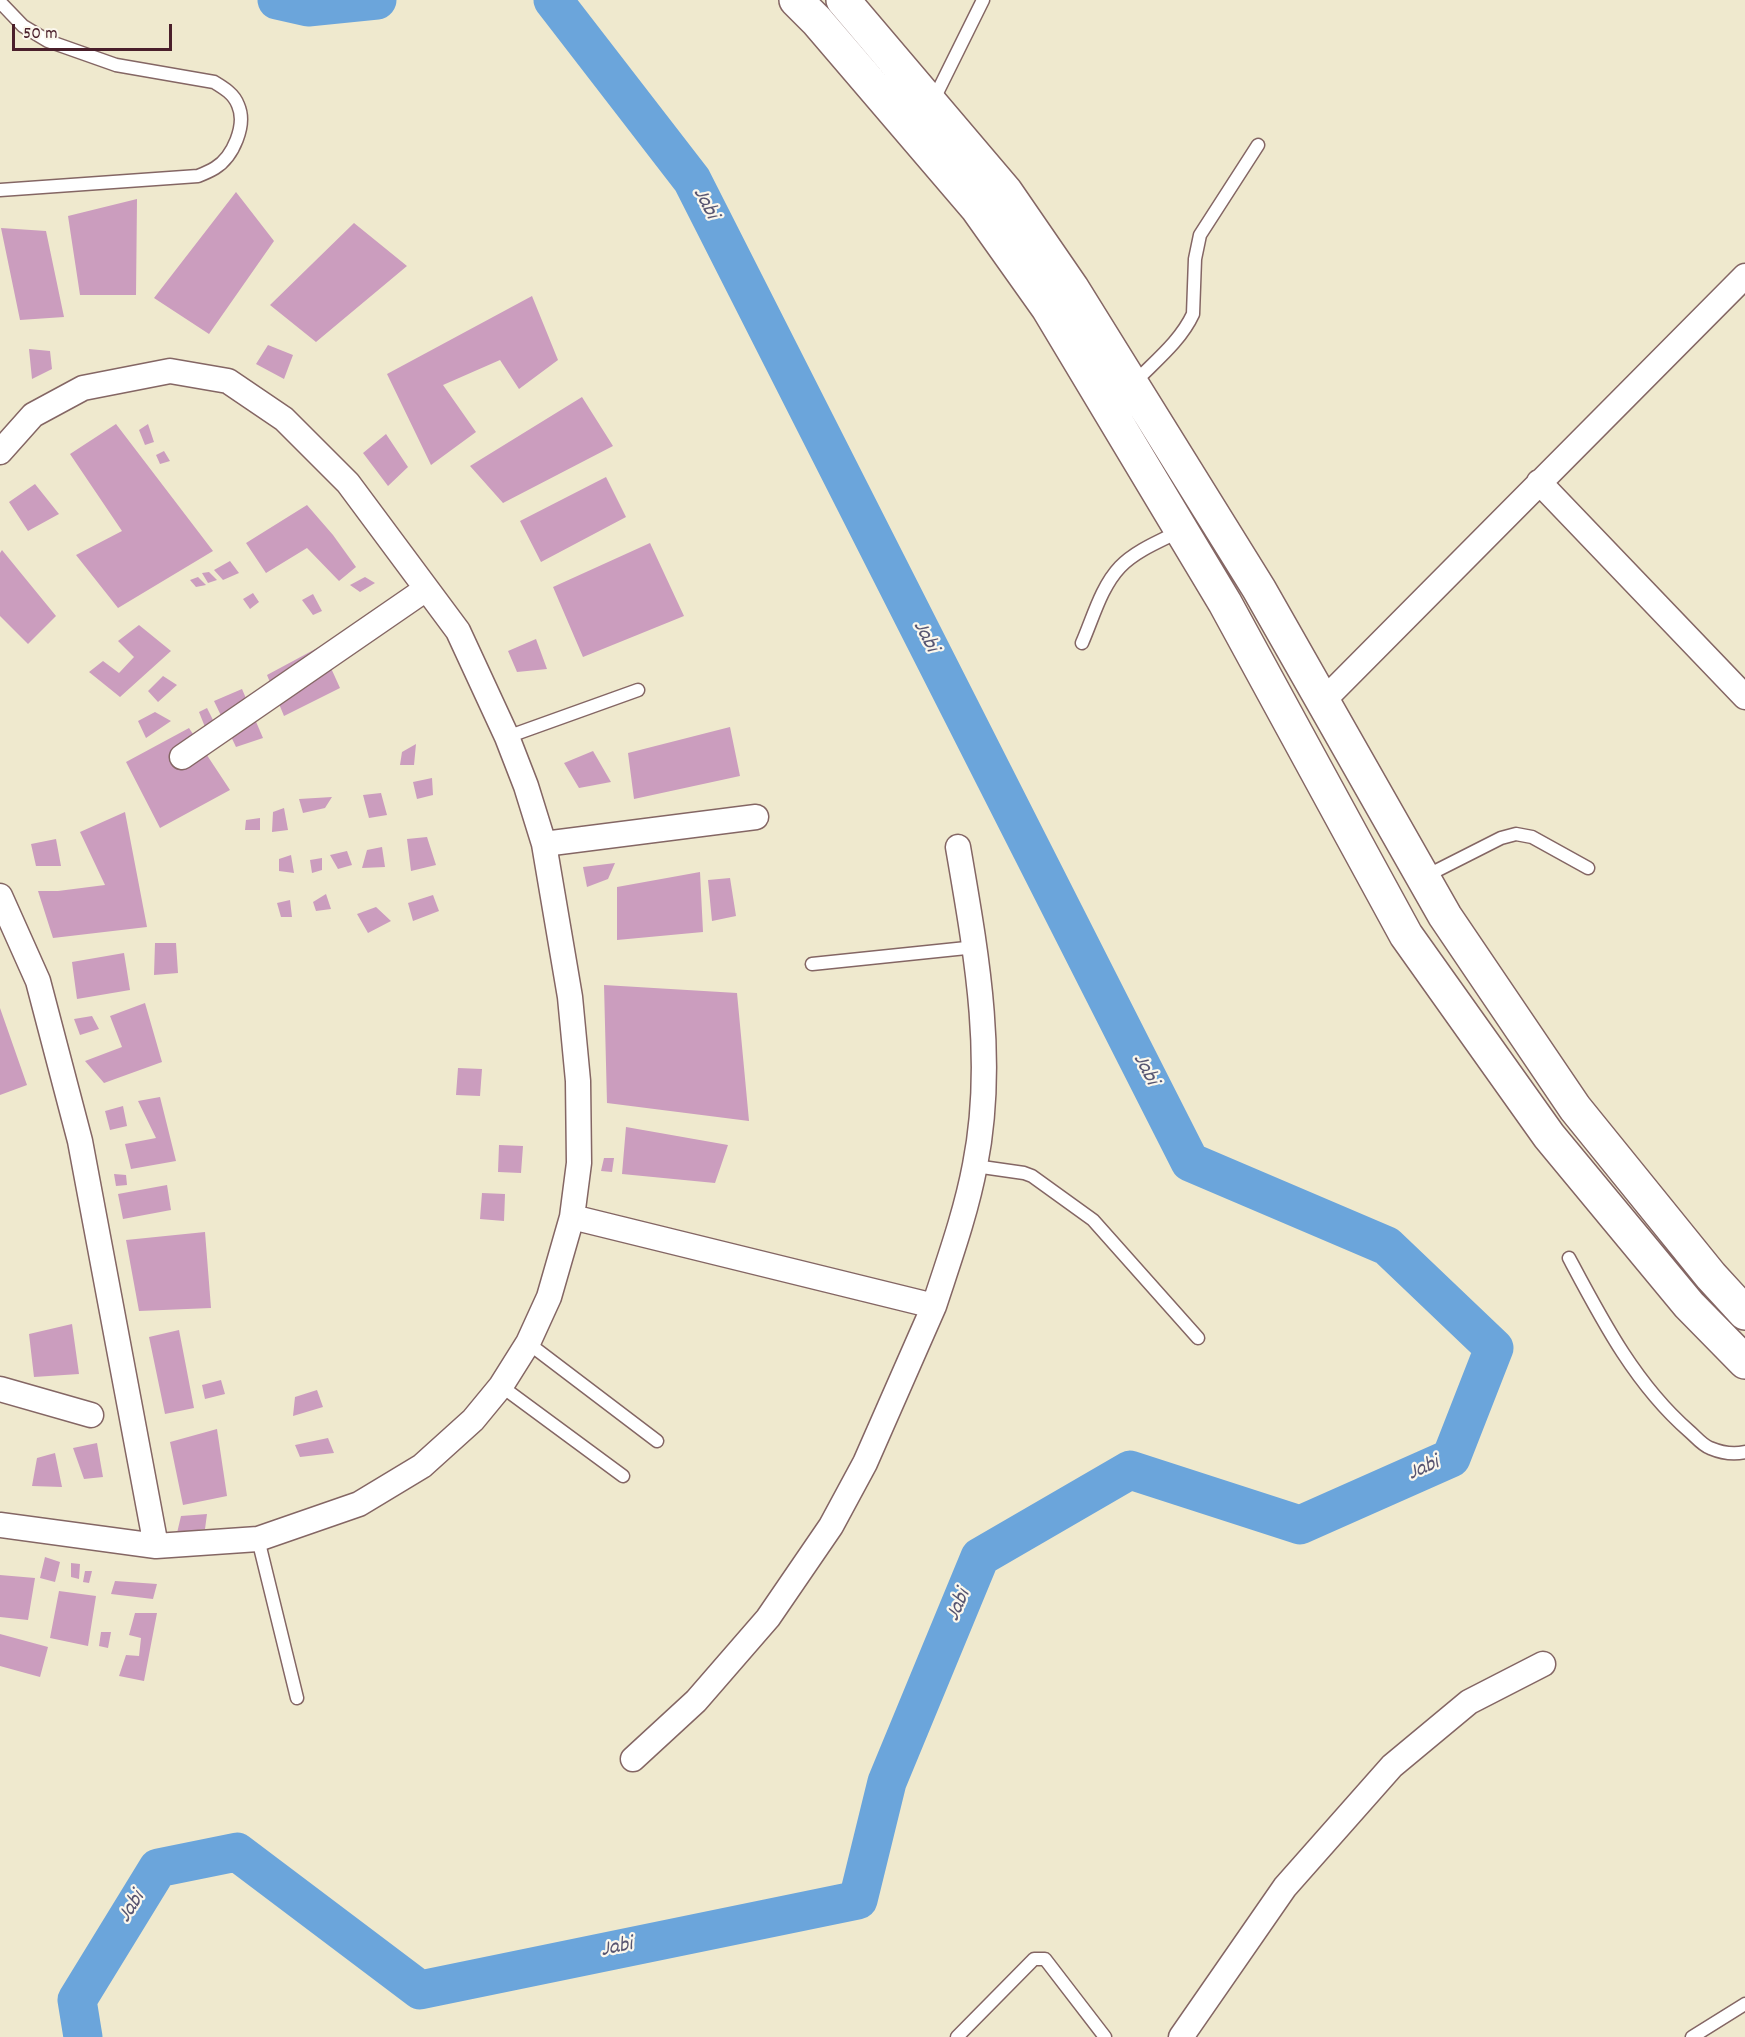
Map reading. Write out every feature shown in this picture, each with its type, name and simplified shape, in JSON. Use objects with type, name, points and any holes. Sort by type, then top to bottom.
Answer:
[{"type":"main road","points":[[796,0],[817,21],[977,208],[1048,308],[1225,603],[1406,934],[1549,1136],[1689,1305],[1745,1362]]},
{"type":"main road","points":[[843,0],[1006,192],[1072,288],[1259,589],[1445,916],[1575,1108],[1711,1276],[1745,1313]]},
{"type":"street","points":[[1323,701],[1745,276]]},
{"type":"street","points":[[0,452],[33,415],[83,388],[170,371],[228,381],[284,419],[348,483],[458,631],[507,737],[526,786],[544,844],[570,998],[578,1081],[579,1163],[572,1217],[549,1297],[528,1343],[501,1386],[473,1420],[422,1466],[359,1504],[258,1539],[156,1546],[0,1525]]},
{"type":"street","points":[[1539,482],[1745,697]]},
{"type":"street","points":[[182,756],[426,589]]},
{"type":"street","points":[[544,844],[756,817]]},
{"type":"street","points":[[633,1759],[696,1701],[768,1618],[831,1526],[865,1463],[934,1306],[975,1166],[984,1076],[976,948],[958,847]]},
{"type":"street","points":[[0,898],[38,981],[80,1141],[156,1546]]},
{"type":"street","points":[[572,1217],[934,1306]]},
{"type":"street","points":[[0,1389],[91,1415]]},
{"type":"street","points":[[1181,2037],[1285,1887],[1392,1766],[1469,1702],[1543,1664]]},
{"type":"lane","points":[[932,105],[983,0]]},
{"type":"lane","points":[[0,2],[23,26],[48,41],[116,65],[214,82],[228,91],[239,106],[241,127],[230,153],[216,168],[198,176],[0,190]]},
{"type":"lane","points":[[1132,385],[1178,338],[1189,322],[1193,314],[1196,247],[1200,235],[1258,146]]},
{"type":"lane","points":[[1082,643],[1107,586],[1120,567],[1135,555],[1181,530]]},
{"type":"lane","points":[[507,737],[638,690]]},
{"type":"lane","points":[[1423,877],[1501,838],[1516,834],[1532,837],[1588,868]]},
{"type":"lane","points":[[812,964],[976,948]]},
{"type":"lane","points":[[975,1166],[1032,1176],[1093,1220],[1198,1338]]},
{"type":"lane","points":[[1569,1258],[1599,1315],[1640,1379],[1676,1420],[1708,1447],[1733,1455],[1745,1452]]},
{"type":"lane","points":[[528,1343],[657,1441]]},
{"type":"lane","points":[[501,1386],[623,1476]]},
{"type":"lane","points":[[258,1539],[297,1698]]},
{"type":"lane","points":[[957,2037],[1034,1959],[1045,1959],[1105,2037]]},
{"type":"lane","points":[[1692,2037],[1745,2004]]},
{"type":"building","points":[[236,192],[274,241],[209,334],[154,298]]},
{"type":"building","points":[[137,199],[136,295],[80,295],[68,216]]},
{"type":"building","points":[[354,223],[407,266],[316,342],[270,305]]},
{"type":"building","points":[[1,228],[46,231],[64,317],[20,320]]},
{"type":"building","points":[[532,296],[558,360],[519,389],[500,360],[443,385],[476,432],[431,465],[387,374]]},
{"type":"building","points":[[268,345],[293,355],[284,379],[256,364]]},
{"type":"building","points":[[29,349],[50,351],[52,369],[32,379]]},
{"type":"building","points":[[582,397],[613,446],[503,503],[470,466]]},
{"type":"building","points":[[116,424],[213,551],[118,608],[76,555],[122,531],[70,454]]},
{"type":"building","points":[[148,424],[154,442],[145,445],[139,430]]},
{"type":"building","points":[[386,434],[408,467],[388,486],[363,453]]},
{"type":"building","points":[[164,451],[170,461],[160,464],[156,455]]},
{"type":"building","points":[[606,477],[626,517],[541,562],[520,521]]},
{"type":"building","points":[[35,484],[59,514],[28,531],[9,502]]},
{"type":"building","points":[[307,505],[356,567],[339,581],[307,548],[266,573],[246,543]]},
{"type":"building","points":[[650,543],[684,616],[583,657],[553,587]]},
{"type":"building","points":[[2,550],[56,616],[28,644],[0,616],[0,553]]},
{"type":"building","points":[[230,561],[239,573],[223,580],[214,570]]},
{"type":"building","points":[[209,572],[217,580],[208,583],[202,573]]},
{"type":"building","points":[[198,577],[206,585],[196,587],[190,580]]},
{"type":"building","points":[[365,577],[375,583],[360,592],[350,585]]},
{"type":"building","points":[[253,593],[259,602],[250,609],[243,599]]},
{"type":"building","points":[[313,594],[322,611],[313,615],[302,600]]},
{"type":"building","points":[[139,625],[171,651],[120,697],[89,672],[103,661],[119,673],[134,657],[118,641]]},
{"type":"building","points":[[536,639],[547,669],[517,672],[508,651]]},
{"type":"building","points":[[321,646],[340,688],[284,716],[267,675]]},
{"type":"building","points":[[163,676],[177,685],[158,702],[148,691]]},
{"type":"building","points":[[242,689],[263,738],[236,747],[214,701]]},
{"type":"building","points":[[207,708],[219,732],[209,737],[199,712]]},
{"type":"building","points":[[155,712],[171,721],[146,738],[138,721]]},
{"type":"building","points":[[730,727],[740,776],[634,799],[628,753]]},
{"type":"building","points":[[189,728],[230,790],[160,828],[126,762]]},
{"type":"building","points":[[416,744],[414,765],[400,765],[402,752]]},
{"type":"building","points":[[593,751],[611,782],[579,788],[564,763]]},
{"type":"building","points":[[432,778],[433,795],[417,799],[413,782]]},
{"type":"building","points":[[381,793],[387,815],[369,818],[363,795]]},
{"type":"building","points":[[332,797],[325,808],[303,813],[299,799]]},
{"type":"building","points":[[284,808],[288,830],[272,832],[273,812]]},
{"type":"building","points":[[125,812],[147,927],[53,938],[38,891],[105,885],[80,832]]},
{"type":"building","points":[[260,818],[260,830],[245,830],[246,820]]},
{"type":"building","points":[[427,837],[436,865],[411,871],[407,839]]},
{"type":"building","points":[[56,839],[61,866],[36,866],[31,844]]},
{"type":"building","points":[[382,847],[385,867],[362,868],[367,850]]},
{"type":"building","points":[[347,851],[352,865],[338,869],[330,855]]},
{"type":"building","points":[[291,855],[294,873],[279,871],[279,859]]},
{"type":"building","points":[[322,858],[322,870],[312,873],[310,860]]},
{"type":"building","points":[[615,863],[608,879],[587,887],[583,867]]},
{"type":"building","points":[[700,872],[703,932],[617,940],[617,887]]},
{"type":"building","points":[[730,878],[736,916],[712,921],[708,880]]},
{"type":"building","points":[[326,894],[331,909],[316,911],[313,902]]},
{"type":"building","points":[[433,895],[439,911],[413,921],[408,903]]},
{"type":"building","points":[[290,900],[292,917],[281,917],[277,903]]},
{"type":"building","points":[[376,907],[391,921],[368,933],[357,914]]},
{"type":"building","points":[[155,943],[176,943],[178,973],[154,975]]},
{"type":"building","points":[[124,953],[130,990],[77,999],[72,962]]},
{"type":"building","points":[[604,985],[737,993],[749,1121],[607,1103]]},
{"type":"building","points":[[145,1003],[162,1062],[104,1083],[85,1061],[122,1047],[110,1016]]},
{"type":"building","points":[[0,1008],[27,1085],[0,1095]]},
{"type":"building","points":[[92,1016],[99,1029],[80,1035],[74,1019]]},
{"type":"building","points":[[458,1068],[482,1069],[480,1096],[456,1095]]},
{"type":"building","points":[[160,1097],[176,1161],[131,1169],[125,1144],[156,1138],[138,1101]]},
{"type":"building","points":[[123,1106],[127,1126],[110,1130],[105,1111]]},
{"type":"building","points":[[626,1127],[728,1145],[715,1183],[622,1174]]},
{"type":"building","points":[[499,1145],[523,1146],[521,1173],[498,1172]]},
{"type":"building","points":[[604,1158],[614,1158],[612,1172],[601,1171]]},
{"type":"building","points":[[114,1174],[126,1175],[127,1185],[116,1186]]},
{"type":"building","points":[[167,1185],[171,1210],[123,1219],[118,1194]]},
{"type":"building","points":[[482,1193],[505,1194],[504,1221],[480,1219]]},
{"type":"building","points":[[205,1232],[211,1308],[139,1311],[126,1240]]},
{"type":"building","points":[[72,1324],[79,1374],[34,1377],[29,1334]]},
{"type":"building","points":[[179,1330],[194,1408],[165,1414],[149,1337]]},
{"type":"building","points":[[221,1380],[225,1394],[205,1399],[202,1385]]},
{"type":"building","points":[[317,1390],[323,1407],[293,1416],[295,1397]]},
{"type":"building","points":[[217,1429],[227,1496],[183,1505],[170,1442]]},
{"type":"building","points":[[328,1438],[334,1453],[300,1457],[295,1445]]},
{"type":"building","points":[[97,1443],[103,1477],[84,1479],[73,1448]]},
{"type":"building","points":[[55,1453],[62,1487],[32,1486],[37,1458]]},
{"type":"building","points":[[207,1514],[205,1529],[177,1533],[181,1516]]},
{"type":"building","points":[[45,1557],[60,1562],[55,1582],[40,1578]]},
{"type":"building","points":[[71,1563],[80,1564],[79,1579],[71,1577]]},
{"type":"building","points":[[85,1571],[92,1571],[89,1583],[83,1582]]},
{"type":"building","points":[[0,1575],[35,1578],[28,1620],[0,1617]]},
{"type":"building","points":[[115,1581],[157,1584],[153,1599],[111,1594]]},
{"type":"building","points":[[59,1591],[96,1596],[88,1646],[50,1638]]},
{"type":"building","points":[[135,1613],[157,1613],[144,1681],[119,1676],[126,1655],[139,1656],[141,1638],[129,1635]]},
{"type":"building","points":[[101,1632],[111,1632],[108,1648],[99,1646]]},
{"type":"building","points":[[0,1634],[48,1647],[40,1677],[0,1666]]},
{"type":"waterway","name":"Jabi","points":[[277,0],[308,7],[377,0]]},
{"type":"waterway","name":"Jabi","points":[[83,2037],[77,2000],[158,1868],[237,1852],[420,1990],[858,1900],[887,1782],[980,1557],[1130,1470],[1300,1525],[1451,1458],[1494,1348],[1387,1246],[1190,1162],[692,180],[553,0]]}]
